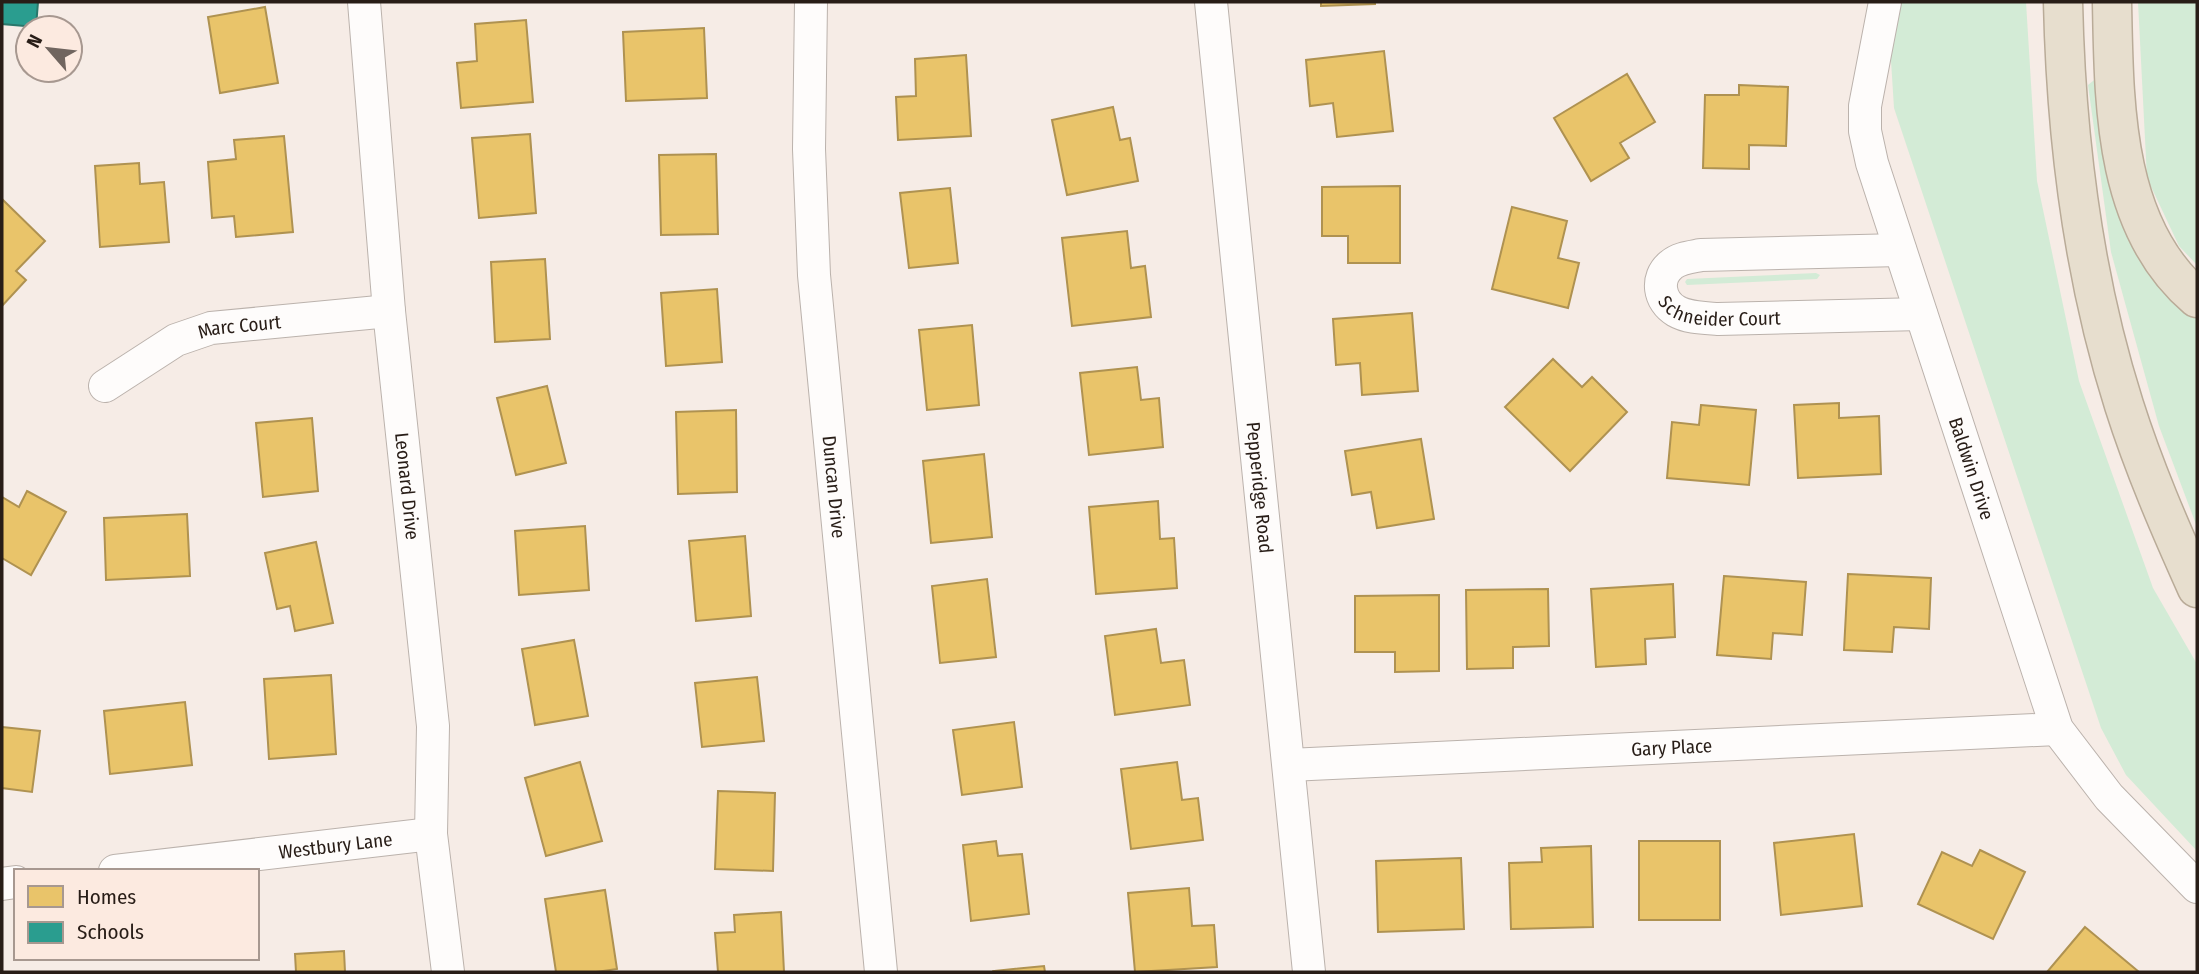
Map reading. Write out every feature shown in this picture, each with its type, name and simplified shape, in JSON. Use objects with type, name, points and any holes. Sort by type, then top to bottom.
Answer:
[{"type":"highway","points":[[2063,2],[2065,64],[2075,167],[2088,258],[2105,337],[2145,468],[2197,588]]},
{"type":"highway","points":[[2112,2],[2120,124],[2131,191],[2148,236],[2173,274],[2197,298]]},
{"type":"street","name":"Leonard Drive","points":[[364,2],[389,311],[433,726],[431,834],[448,972]]},
{"type":"street","name":"Duncan Drive","points":[[811,2],[808,149],[814,275],[881,972]]},
{"type":"street","name":"Baldwin Drive","points":[[1885,2],[1869,77],[1864,118],[1872,163],[2057,729],[2109,797],[2197,887]]},
{"type":"street","name":"Pepperidge Road","points":[[1205,4],[1289,765],[1309,972]]},
{"type":"street","name":"Schneider Court","points":[[1900,250],[1701,255],[1682,258],[1665,272],[1661,294],[1665,303],[1677,312],[1693,317],[1718,319],[1921,314]]},
{"type":"street","name":"Marc Court","points":[[105,386],[176,340],[211,328],[389,311]]},
{"type":"street","name":"Gary Place","points":[[1289,765],[2057,729]]},
{"type":"street","name":"Westbury Lane","points":[[132,869],[431,834]]},
{"type":"green space","points":[[1899,2],[2026,2],[2037,181],[2079,381],[2153,588],[2197,664],[2197,851],[2126,775],[2101,728],[1894,108],[1890,45]]},
{"type":"green space","points":[[2138,2],[2197,2],[2197,265],[2179,246],[2147,178]]},
{"type":"green space","points":[[2098,77],[2197,312],[2197,527],[2159,426],[2111,252],[2088,85]]},
{"type":"green space","points":[[1816,273],[1820,275],[1817,279],[1687,285],[1685,282],[1687,279]]},
{"type":"building: Homes","points":[[1321,2],[1375,2],[1375,4],[1321,6]]},
{"type":"building: Homes","points":[[265,7],[278,83],[220,93],[208,17]]},
{"type":"building: Homes","points":[[526,20],[533,102],[461,108],[457,63],[477,61],[475,24]]},
{"type":"building: Homes","points":[[704,28],[707,98],[626,101],[623,32]]},
{"type":"building: Homes","points":[[1384,51],[1393,131],[1337,137],[1333,103],[1310,106],[1306,60]]},
{"type":"building: Homes","points":[[966,55],[971,136],[898,140],[896,97],[916,96],[915,59]]},
{"type":"building: Homes","points":[[1627,74],[1655,122],[1620,143],[1629,158],[1591,181],[1554,118]]},
{"type":"building: Homes","points":[[1739,85],[1788,87],[1786,146],[1749,145],[1749,169],[1703,168],[1705,95],[1739,95]]},
{"type":"building: Homes","points":[[1113,107],[1120,140],[1130,138],[1138,181],[1067,195],[1052,120]]},
{"type":"building: Homes","points":[[530,134],[536,213],[479,218],[472,138]]},
{"type":"building: Homes","points":[[284,136],[293,232],[236,237],[234,216],[212,218],[208,162],[236,159],[234,140]]},
{"type":"building: Homes","points":[[716,154],[718,234],[661,235],[659,155]]},
{"type":"building: Homes","points":[[139,163],[140,184],[164,182],[169,242],[100,247],[95,166]]},
{"type":"building: Homes","points":[[1400,186],[1400,263],[1348,263],[1348,236],[1322,236],[1322,187]]},
{"type":"building: Homes","points":[[950,188],[958,263],[909,268],[900,193]]},
{"type":"building: Homes","points":[[2,199],[45,241],[16,271],[26,280],[2,306]]},
{"type":"building: Homes","points":[[1512,207],[1567,221],[1558,258],[1579,263],[1568,308],[1492,289]]},
{"type":"building: Homes","points":[[1127,231],[1131,268],[1145,266],[1151,317],[1072,326],[1062,238]]},
{"type":"building: Homes","points":[[545,259],[550,339],[495,342],[491,262]]},
{"type":"building: Homes","points":[[717,289],[722,362],[666,366],[661,293]]},
{"type":"building: Homes","points":[[1412,313],[1418,391],[1362,395],[1360,363],[1336,365],[1333,319]]},
{"type":"building: Homes","points":[[972,325],[979,405],[927,410],[919,330]]},
{"type":"building: Homes","points":[[1553,359],[1582,387],[1592,377],[1627,412],[1570,471],[1505,407]]},
{"type":"building: Homes","points":[[1137,367],[1141,400],[1159,398],[1163,447],[1089,455],[1080,373]]},
{"type":"building: Homes","points":[[547,386],[566,463],[516,475],[497,398]]},
{"type":"building: Homes","points":[[1839,403],[1839,418],[1879,416],[1881,474],[1798,478],[1794,405]]},
{"type":"building: Homes","points":[[1701,405],[1756,410],[1749,485],[1667,478],[1672,422],[1699,425]]},
{"type":"building: Homes","points":[[736,410],[737,492],[678,494],[676,412]]},
{"type":"building: Homes","points":[[312,418],[318,491],[263,497],[256,423]]},
{"type":"building: Homes","points":[[1421,439],[1434,519],[1377,528],[1371,492],[1352,495],[1345,451]]},
{"type":"building: Homes","points":[[984,454],[992,537],[931,543],[923,461]]},
{"type":"building: Homes","points":[[27,491],[66,512],[31,575],[2,558],[2,497],[19,507]]},
{"type":"building: Homes","points":[[1158,501],[1160,539],[1174,538],[1177,588],[1096,594],[1089,507]]},
{"type":"building: Homes","points":[[187,514],[190,576],[106,580],[104,518]]},
{"type":"building: Homes","points":[[585,526],[589,590],[519,595],[515,531]]},
{"type":"building: Homes","points":[[745,536],[751,616],[696,621],[689,541]]},
{"type":"building: Homes","points":[[316,542],[333,623],[295,631],[290,606],[277,609],[265,553]]},
{"type":"building: Homes","points":[[1848,574],[1931,578],[1929,629],[1894,627],[1892,652],[1844,650]]},
{"type":"building: Homes","points":[[1724,576],[1806,582],[1802,635],[1773,633],[1771,659],[1717,655]]},
{"type":"building: Homes","points":[[987,579],[996,657],[940,663],[932,586]]},
{"type":"building: Homes","points":[[1673,584],[1675,637],[1645,639],[1646,664],[1596,667],[1591,589]]},
{"type":"building: Homes","points":[[1548,589],[1549,646],[1513,647],[1513,668],[1467,669],[1466,590]]},
{"type":"building: Homes","points":[[1439,595],[1439,671],[1395,672],[1395,652],[1355,652],[1355,596]]},
{"type":"building: Homes","points":[[1156,629],[1161,663],[1184,660],[1190,705],[1115,715],[1105,636]]},
{"type":"building: Homes","points":[[574,640],[588,716],[535,725],[522,649]]},
{"type":"building: Homes","points":[[331,675],[336,754],[269,759],[264,679]]},
{"type":"building: Homes","points":[[757,677],[764,741],[702,747],[695,683]]},
{"type":"building: Homes","points":[[185,702],[192,765],[110,774],[104,711]]},
{"type":"building: Homes","points":[[1014,722],[1022,787],[962,795],[953,730]]},
{"type":"building: Homes","points":[[2,727],[40,731],[32,792],[2,788]]},
{"type":"building: Homes","points":[[580,762],[602,841],[546,856],[525,778]]},
{"type":"building: Homes","points":[[1177,762],[1182,800],[1198,798],[1203,840],[1131,849],[1121,769]]},
{"type":"building: Homes","points":[[718,791],[775,793],[773,871],[715,869]]},
{"type":"building: Homes","points":[[1854,834],[1862,906],[1781,915],[1774,843]]},
{"type":"building: Homes","points":[[996,841],[998,856],[1022,854],[1029,914],[971,921],[963,845]]},
{"type":"building: Homes","points":[[1639,841],[1720,841],[1720,920],[1639,920]]},
{"type":"building: Homes","points":[[1591,846],[1593,927],[1511,929],[1509,863],[1542,862],[1541,848]]},
{"type":"building: Homes","points":[[1980,850],[2025,872],[1993,939],[1918,904],[1942,852],[1972,866]]},
{"type":"building: Homes","points":[[1461,858],[1464,929],[1378,932],[1376,861]]},
{"type":"building: Homes","points":[[1189,888],[1192,926],[1214,925],[1217,967],[1135,972],[1128,893]]},
{"type":"building: Homes","points":[[605,890],[617,969],[556,972],[545,899]]},
{"type":"building: Homes","points":[[781,912],[784,972],[718,972],[715,933],[735,932],[734,915]]},
{"type":"building: Homes","points":[[2085,927],[2139,972],[2047,972]]},
{"type":"building: Homes","points":[[344,951],[345,972],[296,972],[295,954]]},
{"type":"building: Homes","points":[[1044,966],[1045,972],[994,971]]},
{"type":"building: Schools","points":[[2,2],[38,2],[37,14],[14,14],[14,25],[2,24]]}]
